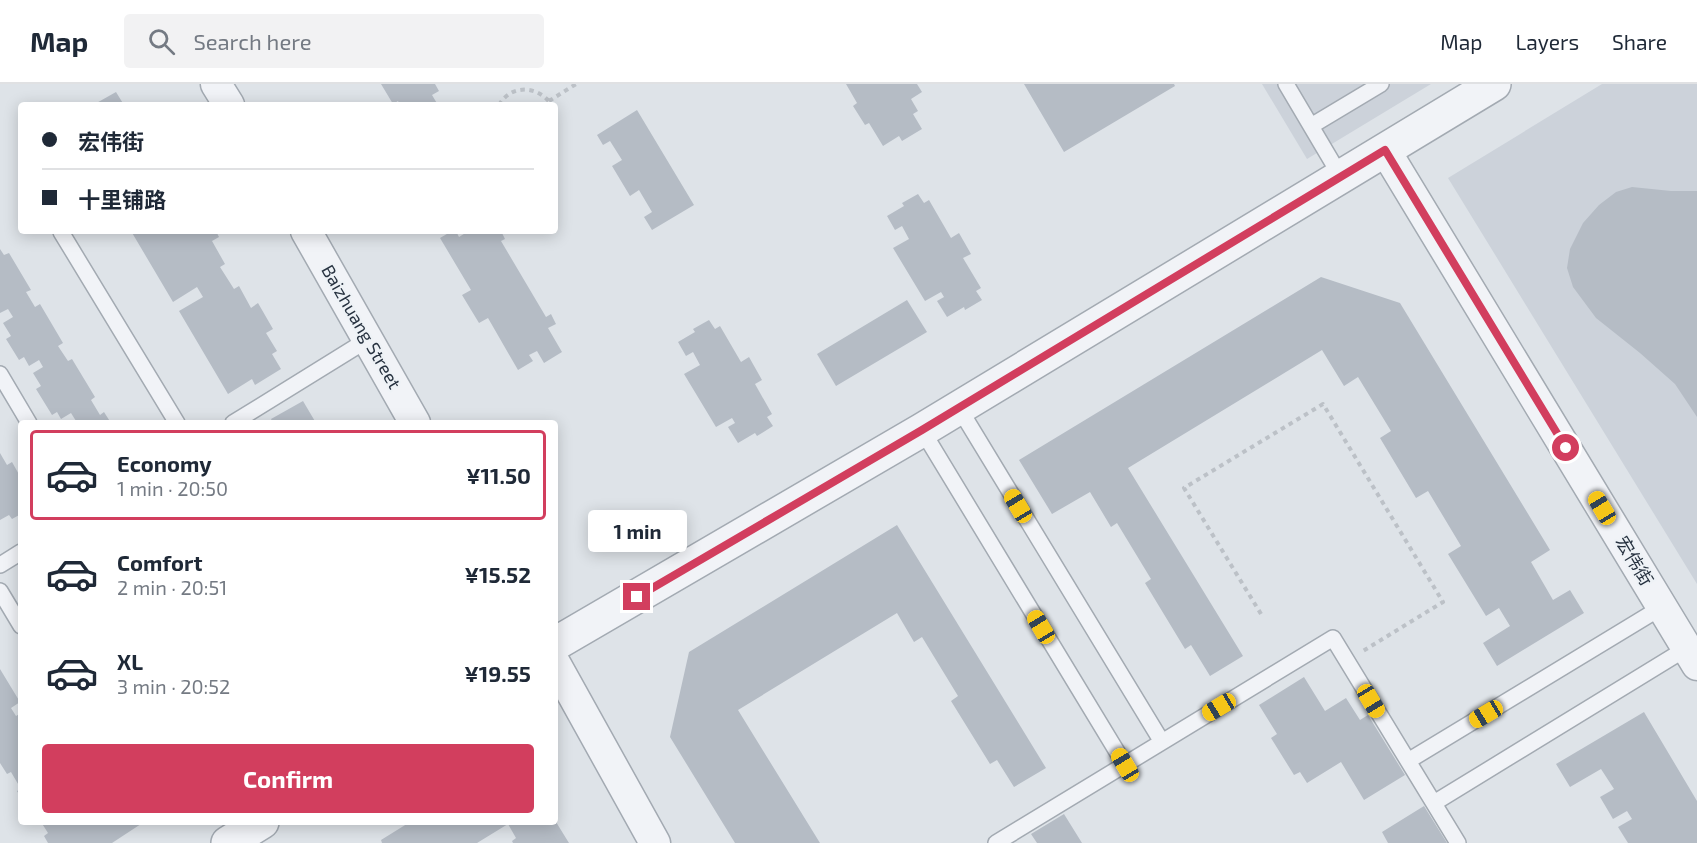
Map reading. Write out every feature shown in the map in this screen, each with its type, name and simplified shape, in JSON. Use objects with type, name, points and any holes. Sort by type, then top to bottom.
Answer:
[{"type":"street","points":[[216,84],[227,102]]},
{"type":"street","points":[[558,642],[959,408],[1494,84]]},
{"type":"street","name":"宏伟街","points":[[1385,150],[1692,657]]},
{"type":"street","name":"Baizhuang Street","points":[[308,234],[414,420]]},
{"type":"street","points":[[558,668],[655,843]]},
{"type":"street","points":[[228,843],[257,825]]},
{"type":"lane","points":[[1286,84],[1341,177]]},
{"type":"lane","points":[[1311,126],[1381,84]]},
{"type":"lane","points":[[63,234],[175,420]]},
{"type":"lane","points":[[240,420],[367,340]]},
{"type":"lane","points":[[0,374],[27,420]]},
{"type":"lane","points":[[959,408],[1162,742]]},
{"type":"lane","points":[[922,430],[1125,765]]},
{"type":"lane","points":[[0,565],[18,554]]},
{"type":"lane","points":[[0,591],[18,621]]},
{"type":"lane","points":[[1408,761],[1662,607]]},
{"type":"lane","points":[[996,843],[1334,638],[1458,843]]},
{"type":"lane","points":[[1434,803],[1692,657]]},
{"type":"path","points":[[551,102],[576,84]]},
{"type":"path","points":[[500,102],[509,93],[529,88],[539,91],[549,102]]},
{"type":"path","points":[[1261,614],[1184,489],[1323,404],[1443,602],[1347,660]]},
{"type":"shaded area","points":[[1262,84],[1431,84],[1307,159]]},
{"type":"shaded area","points":[[1602,84],[1697,84],[1697,584],[1448,178]]},
{"type":"building","points":[[381,84],[435,84],[439,91],[432,95],[436,102],[392,102]]},
{"type":"building","points":[[846,84],[917,84],[922,92],[911,99],[918,111],[913,114],[922,129],[902,141],[899,136],[883,146],[869,123],[865,125],[853,106],[857,103]]},
{"type":"building","points":[[1024,84],[1174,84],[1175,86],[1064,152]]},
{"type":"building","points":[[116,92],[122,102],[98,102]]},
{"type":"building","points":[[637,110],[694,205],[652,230],[644,217],[652,212],[639,190],[630,196],[612,166],[622,160],[610,141],[603,145],[597,135]]},
{"type":"building","points":[[1632,187],[1697,191],[1697,417],[1675,384],[1596,318],[1573,287],[1567,268],[1570,249],[1583,223],[1599,205],[1616,192]]},
{"type":"building","points":[[918,194],[924,203],[929,200],[951,238],[959,233],[971,254],[963,258],[981,288],[976,291],[982,300],[947,317],[937,301],[944,297],[941,292],[925,301],[893,248],[909,239],[902,226],[895,230],[887,216],[904,206],[902,203]]},
{"type":"building","points":[[133,234],[218,234],[219,237],[212,241],[225,264],[220,267],[234,289],[239,286],[251,308],[258,303],[273,329],[266,333],[277,351],[272,354],[281,369],[255,385],[252,379],[228,394],[179,311],[203,297],[197,287],[173,302]]},
{"type":"building","points":[[447,234],[458,234],[459,237],[464,234],[502,234],[505,239],[501,241],[546,317],[551,314],[556,324],[548,328],[562,352],[544,363],[537,351],[529,355],[533,361],[518,370],[488,318],[479,323],[462,295],[471,290],[440,238]]},
{"type":"building","points":[[0,249],[4,255],[9,253],[31,290],[26,292],[35,307],[40,304],[63,343],[58,346],[68,361],[72,359],[95,397],[91,400],[100,415],[104,412],[109,420],[75,420],[71,413],[61,419],[57,412],[52,415],[36,389],[41,386],[33,373],[43,367],[39,360],[29,366],[24,357],[19,360],[6,339],[11,336],[3,323],[13,317],[8,309],[0,313]]},
{"type":"building","points":[[1321,277],[1400,303],[1550,550],[1531,562],[1553,600],[1570,590],[1584,613],[1497,666],[1483,643],[1510,626],[1499,608],[1486,616],[1448,554],[1461,546],[1428,491],[1416,498],[1380,438],[1391,431],[1358,377],[1344,386],[1322,350],[1128,468],[1243,656],[1210,676],[1191,645],[1185,649],[1145,583],[1151,579],[1117,523],[1111,527],[1090,492],[1052,514],[1019,460]]},
{"type":"building","points":[[907,300],[927,332],[836,386],[817,354]]},
{"type":"building","points":[[709,320],[715,329],[720,326],[741,362],[749,357],[762,380],[755,384],[772,414],[767,417],[773,426],[757,436],[755,433],[738,443],[728,427],[735,423],[732,418],[716,427],[684,374],[700,365],[693,352],[686,356],[678,342],[695,332],[693,329]]},
{"type":"building","points":[[303,401],[314,420],[272,420]]},
{"type":"building","points":[[0,453],[7,465],[12,462],[18,473],[18,516],[12,519],[9,515],[0,520]]},
{"type":"building","points":[[897,525],[1046,768],[1014,787],[997,760],[990,764],[951,701],[958,696],[922,637],[914,642],[897,613],[738,710],[820,843],[735,843],[670,737],[689,652]]},
{"type":"building","points":[[0,669],[18,699],[18,703],[11,708],[16,716],[18,715],[18,784],[11,772],[7,774],[0,763]]},
{"type":"building","points":[[1304,677],[1325,711],[1346,698],[1360,720],[1368,715],[1405,775],[1364,800],[1341,762],[1307,783],[1300,772],[1294,775],[1271,738],[1277,734],[1259,705]]},
{"type":"building","points":[[1644,712],[1697,801],[1697,843],[1628,843],[1618,827],[1632,819],[1627,811],[1613,819],[1600,797],[1614,789],[1601,769],[1570,787],[1556,764]]},
{"type":"building","points":[[1424,806],[1447,843],[1388,843],[1382,832]]},
{"type":"building","points":[[1064,814],[1082,843],[1037,843],[1031,834]]},
{"type":"building","points":[[43,825],[139,825],[112,843],[48,843],[44,836],[48,833]]},
{"type":"building","points":[[405,825],[506,825],[477,843],[382,843],[381,840]]},
{"type":"building","points":[[509,825],[558,825],[569,843],[513,843],[512,841],[516,838]]},
{"type":"route","points":[[637,597],[922,430],[1385,150],[1566,448]]}]
